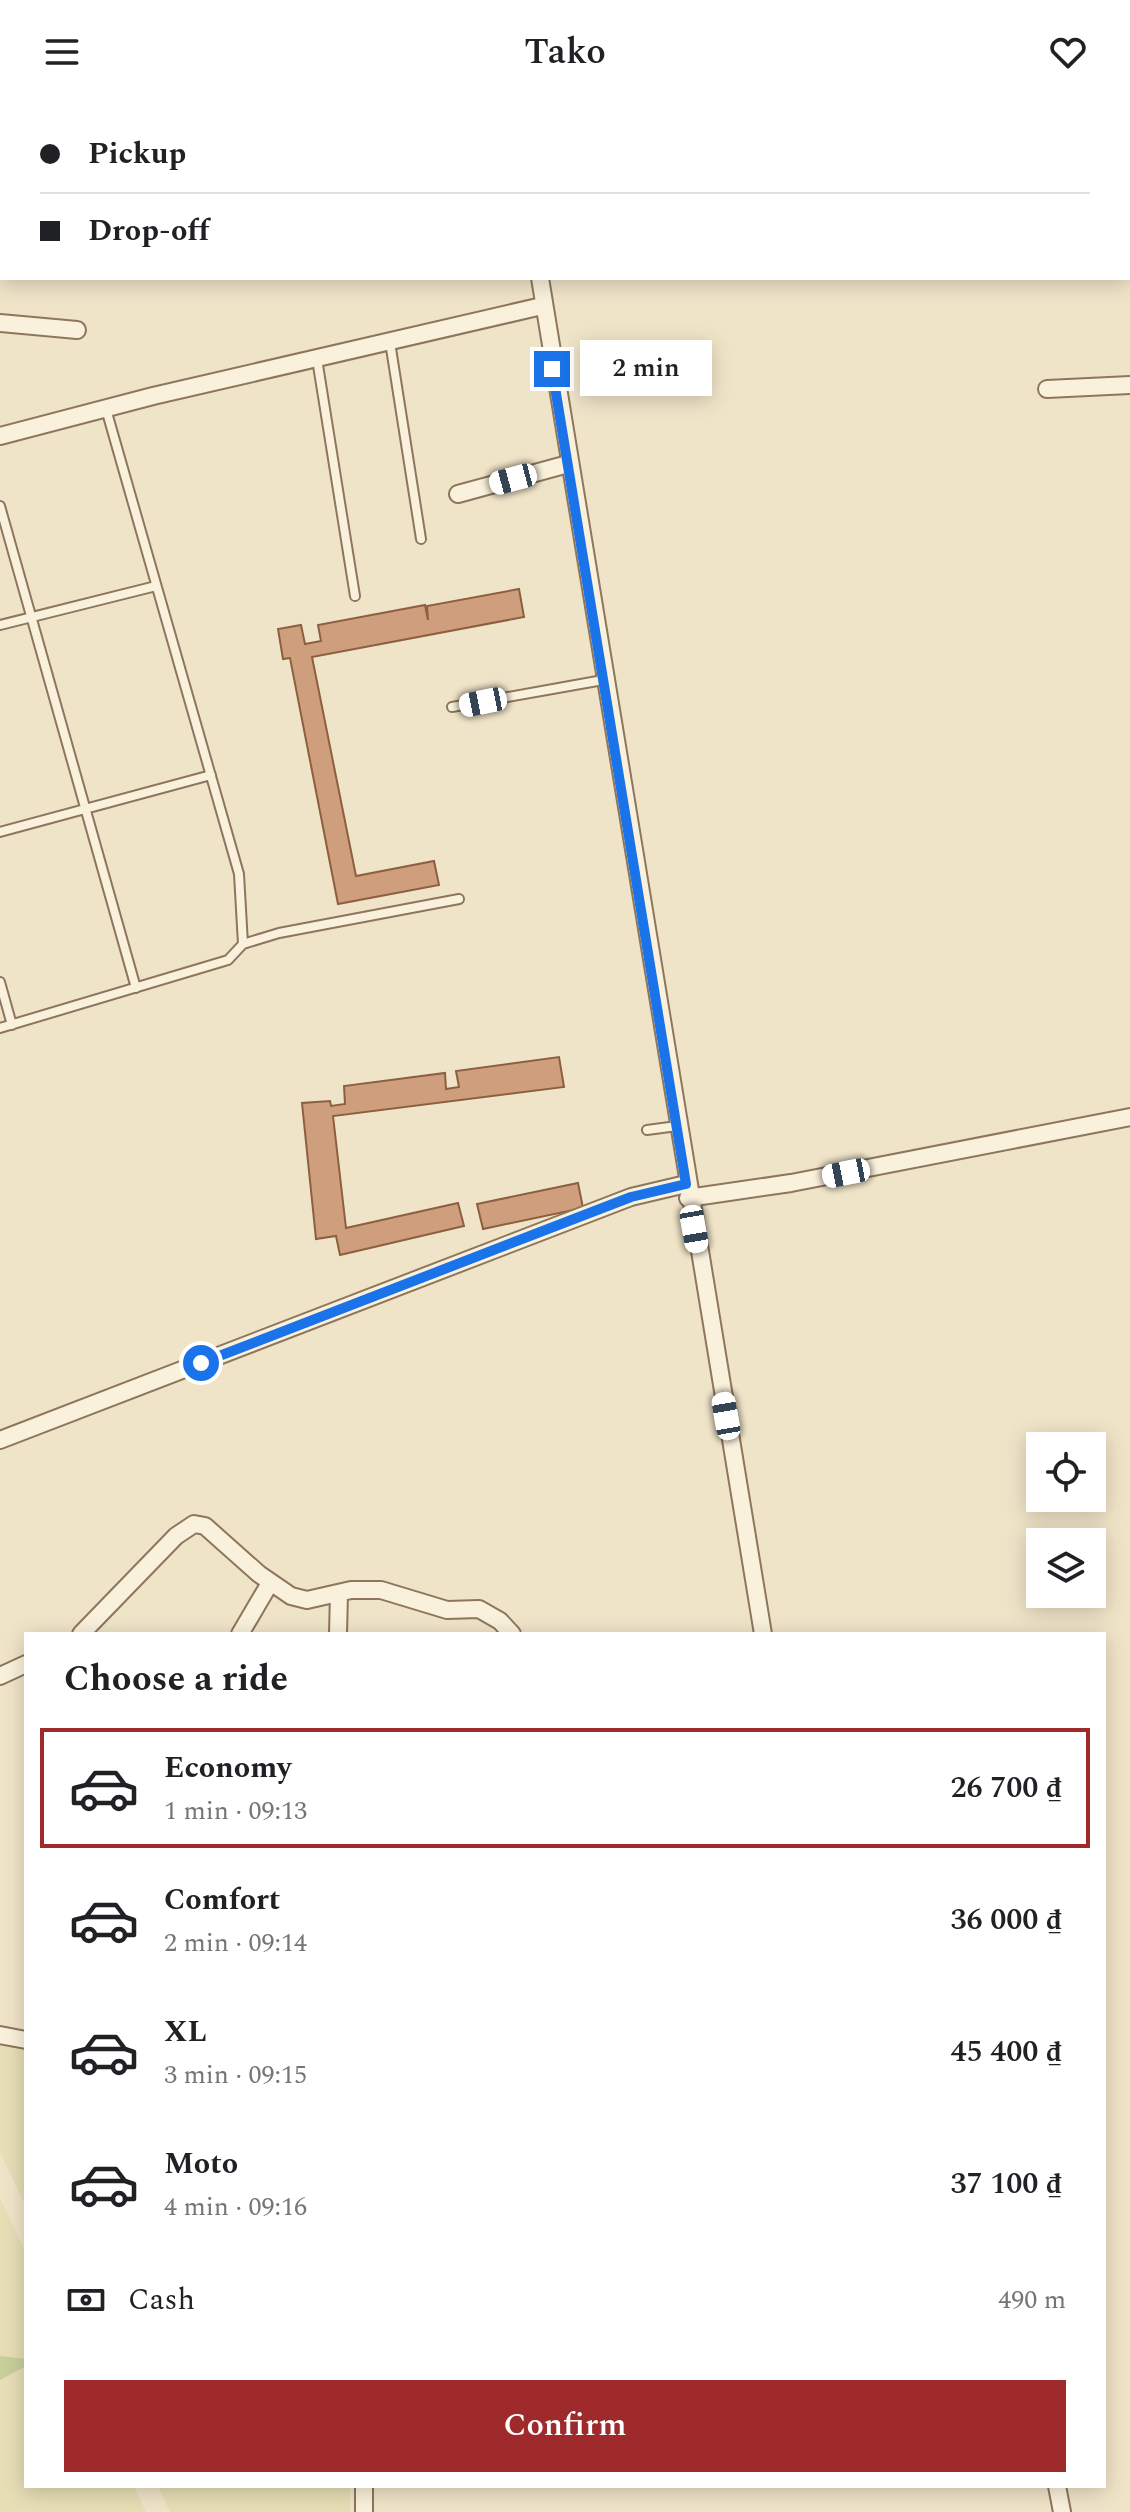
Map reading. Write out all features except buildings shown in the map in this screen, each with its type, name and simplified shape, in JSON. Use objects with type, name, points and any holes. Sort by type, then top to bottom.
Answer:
[{"type":"street","points":[[540,280],[687,1191],[763,1632]]},
{"type":"street","points":[[0,436],[105,408],[542,306]]},
{"type":"street","points":[[0,323],[77,330]]},
{"type":"street","points":[[1047,389],[1130,385]]},
{"type":"street","points":[[458,494],[568,464]]},
{"type":"street","points":[[0,1440],[631,1197],[791,1183],[1130,1117]]},
{"type":"street","points":[[83,1632],[176,1536],[194,1524],[205,1526],[224,1540],[270,1583],[291,1596],[307,1600],[339,1593],[381,1590],[447,1610],[479,1609],[500,1621],[510,1632]]},
{"type":"street","points":[[241,1632],[270,1583]]},
{"type":"street","points":[[338,1632],[339,1593]]},
{"type":"street","points":[[0,1676],[24,1665]]},
{"type":"street","points":[[0,2035],[24,2040]]},
{"type":"street","points":[[364,2488],[364,2512]]},
{"type":"street","points":[[1057,2488],[1062,2512]]},
{"type":"lane","points":[[390,341],[421,539]]},
{"type":"lane","points":[[317,358],[355,596]]},
{"type":"lane","points":[[105,408],[239,874],[243,944]]},
{"type":"lane","points":[[0,506],[136,988]]},
{"type":"lane","points":[[0,625],[156,586]]},
{"type":"lane","points":[[452,707],[603,680]]},
{"type":"lane","points":[[0,832],[211,775]]},
{"type":"lane","points":[[0,1028],[228,960],[243,944],[279,933],[459,899]]},
{"type":"lane","points":[[0,982],[12,1025]]},
{"type":"lane","points":[[647,1130],[677,1126]]},
{"type":"shaded area","points":[[0,2043],[24,2048],[24,2203],[0,2152]]},
{"type":"shaded area","points":[[0,2198],[24,2250],[24,2488],[135,2488],[146,2512],[0,2512]]},
{"type":"shaded area","points":[[159,2488],[350,2488],[350,2512],[170,2512]]},
{"type":"green space","points":[[0,2356],[24,2359],[24,2367],[0,2380]]},
{"type":"route","points":[[201,1363],[631,1197],[686,1184],[552,369]]}]
